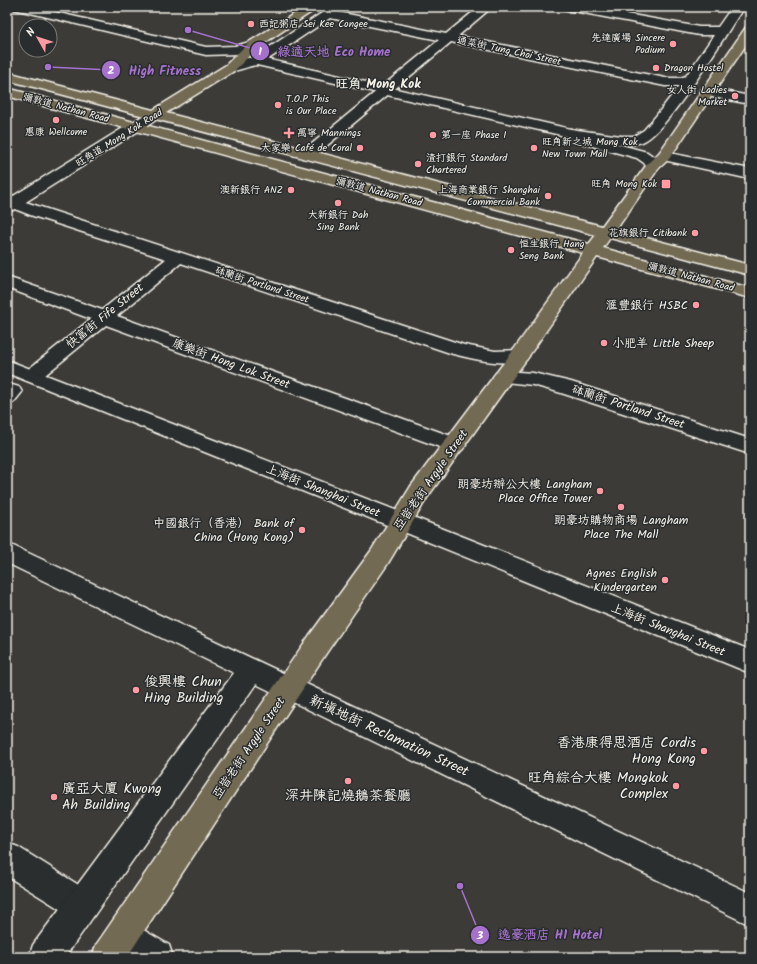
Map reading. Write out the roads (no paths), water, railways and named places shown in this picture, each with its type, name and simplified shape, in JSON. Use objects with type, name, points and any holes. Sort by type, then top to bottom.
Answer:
[{"type":"main road","name":"旺角道 Mong Kok Road","points":[[154,115],[230,68],[253,45],[309,9]]},
{"type":"main road","points":[[309,9],[334,10]]},
{"type":"main road","name":"亞皆老街 Argyle Street","points":[[115,946],[318,644],[379,558],[400,521],[419,492],[519,356],[653,166],[664,156],[707,92],[748,36]]},
{"type":"main road","name":"彌敦道 Nathan Road","points":[[7,76],[750,270]]},
{"type":"main road","name":"彌敦道 Nathan Road","points":[[7,92],[750,293]]},
{"type":"street","points":[[18,7],[206,51],[236,50],[253,45]]},
{"type":"street","points":[[286,7],[309,9]]},
{"type":"street","points":[[307,155],[486,7]]},
{"type":"street","points":[[568,7],[699,31],[722,31]]},
{"type":"street","points":[[257,61],[570,133],[625,141],[640,139],[651,132],[690,80],[738,7]]},
{"type":"street","name":"通菜街 Tung Choi Street","points":[[334,10],[448,38],[665,82],[681,82],[690,80]]},
{"type":"street","name":"旺角道 Mong Kok Road","points":[[230,68],[247,62],[257,61],[334,10]]},
{"type":"street","points":[[707,92],[750,100]]},
{"type":"street","name":"旺角道 Mong Kok Road","points":[[9,204],[154,115]]},
{"type":"street","points":[[570,133],[586,140],[642,155],[650,160],[653,166]]},
{"type":"street","points":[[664,156],[750,174]]},
{"type":"street","name":"砵蘭街 Portland Street","points":[[9,204],[178,257],[460,350],[495,357],[519,356]]},
{"type":"street","name":"快富街 Fife Street","points":[[32,376],[178,257]]},
{"type":"street","name":"康樂街 Hong Lok Street","points":[[7,282],[455,445]]},
{"type":"street","name":"上海街 Shanghai Street","points":[[7,366],[400,521],[750,662]]},
{"type":"street","name":"砵蘭街 Portland Street","points":[[503,377],[533,379],[564,387],[750,446]]},
{"type":"street","name":"新填地街 Reclamation Street","points":[[7,552],[211,650],[251,671],[358,720],[750,909]]},
{"type":"street","points":[[45,957],[251,671]]},
{"type":"street","points":[[7,858],[82,905]]},
{"type":"street","points":[[115,946],[157,957]]},
{"type":"place","name":"西記粥店 Sei Kee Congee","points":[[251,24]]},
{"type":"place","name":"綠適天地 Eco Home","points":[[188,30]]},
{"type":"place","name":"先達廣場 Sincere Podium","points":[[673,44]]},
{"type":"place","name":"High Fitness","points":[[48,67]]},
{"type":"place","name":"Dragon Hostel","points":[[656,68]]},
{"type":"place","name":"女人街 Ladies Market","points":[[735,96]]},
{"type":"place","name":"T.O.P This is Our Place","points":[[278,105]]},
{"type":"place","name":"惠康 Wellcome","points":[[56,120]]},
{"type":"place","name":"萬寧 Mannings","points":[[289,133]]},
{"type":"place","name":"第一座 Phase I","points":[[433,135]]},
{"type":"place","name":"大家樂 Café de Coral","points":[[360,148]]},
{"type":"place","name":"旺角新之城 Mong Kok New Town Mall","points":[[534,148]]},
{"type":"place","name":"渣打銀行 Standard Chartered","points":[[418,164]]},
{"type":"place","name":"旺角 Mong Kok","points":[[666,184]]},
{"type":"place","name":"澳新銀行 ANZ","points":[[291,190]]},
{"type":"place","name":"上海商業銀行 Shanghai Commercial Bank","points":[[548,196]]},
{"type":"place","name":"大新銀行 Dah Sing Bank","points":[[338,203]]},
{"type":"place","name":"花旗銀行 Citibank","points":[[695,233]]},
{"type":"place","name":"恒生銀行 Hang Seng Bank","points":[[511,250]]},
{"type":"place","name":"滙豐銀行 HSBC","points":[[696,305]]},
{"type":"place","name":"小肥羊 Little Sheep","points":[[604,343]]},
{"type":"place","name":"朗豪坊辦公大樓 Langham Place Office Tower","points":[[600,491]]},
{"type":"place","name":"朗豪坊購物商場 Langham Place The Mall","points":[[621,507]]},
{"type":"place","name":"中國銀行（香港） Bank of China (Hong Kong)","points":[[302,530]]},
{"type":"place","name":"Agnes English Kindergarten","points":[[665,580]]},
{"type":"place","name":"俊興樓 Chun Hing Building","points":[[136,690]]},
{"type":"place","name":"香港康得思酒店 Cordis Hong Kong","points":[[704,751]]},
{"type":"place","name":"深井陳記燒鵝茶餐廳","points":[[348,781]]},
{"type":"place","name":"旺角綜合大樓 Mongkok Complex","points":[[676,786]]},
{"type":"place","name":"廣亞大廈 Kwong Ah Building","points":[[54,797]]},
{"type":"place","name":"逸豪洒店 H1 Hotel","points":[[460,886]]},
{"type":"district","name":"旺角 Mong Kok","points":[[378,84]]}]
